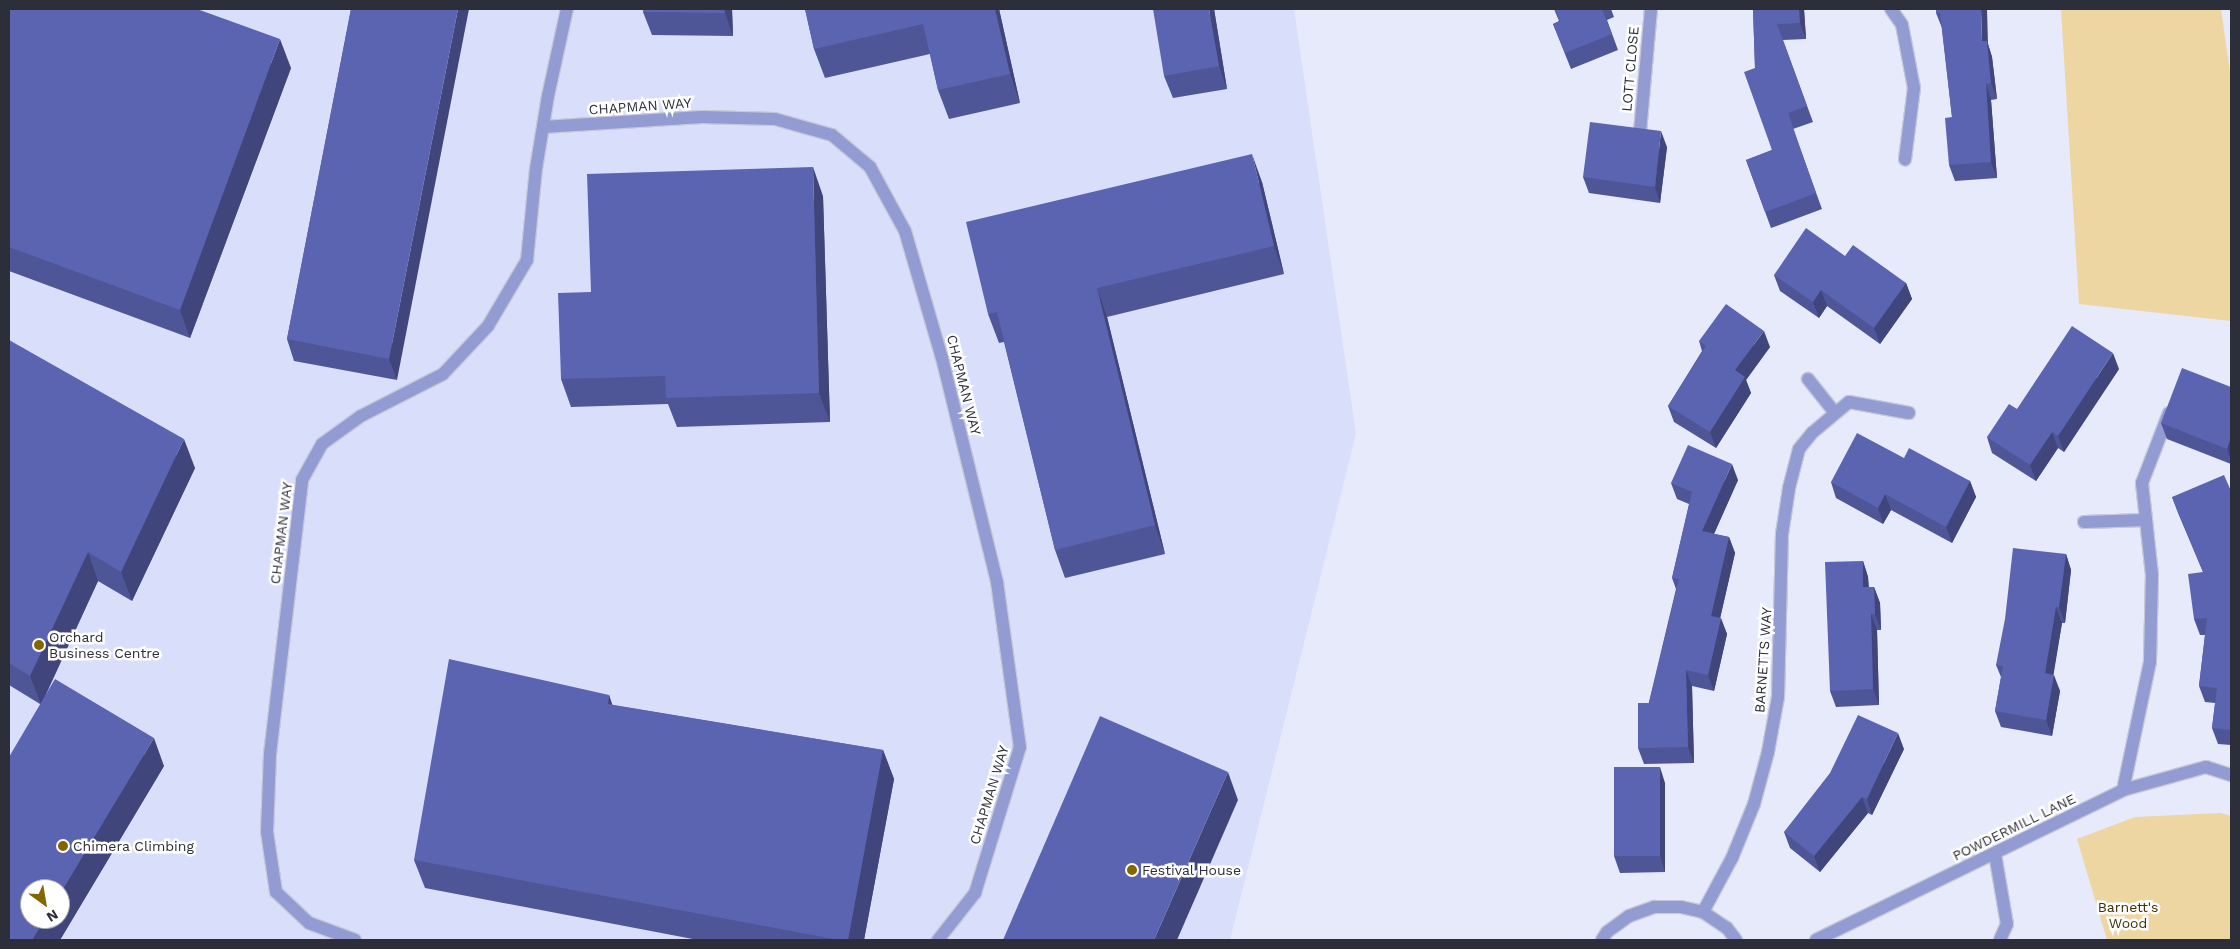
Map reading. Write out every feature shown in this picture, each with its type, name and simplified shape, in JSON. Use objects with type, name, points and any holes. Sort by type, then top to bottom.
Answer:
[{"type":"street","name":"CHAPMAN WAY","points":[[355,940],[309,923],[276,892],[266,832],[270,754],[302,480],[322,444],[360,416],[443,374],[488,326],[527,260],[543,127],[567,9]]},
{"type":"street","name":"LOTT CLOSE","points":[[1640,132],[1651,9]]},
{"type":"street","points":[[1891,9],[1902,25],[1914,88],[1905,159]]},
{"type":"street","name":"CHAPMAN WAY","points":[[543,127],[720,118],[775,119],[832,135],[870,167],[905,231],[942,358],[997,582],[1020,747],[975,893],[938,940]]},
{"type":"street","points":[[1808,379],[1835,413]]},
{"type":"street","name":"BARNETTS WAY","points":[[1703,912],[1732,858],[1754,804],[1768,752],[1778,697],[1782,534],[1789,488],[1799,449],[1812,432],[1849,402],[1909,413]]},
{"type":"street","points":[[2124,790],[2150,662],[2152,575],[2142,483],[2172,404]]},
{"type":"street","points":[[2084,522],[2146,520]]},
{"type":"street","name":"POWDERMILL LANE","points":[[1816,940],[2124,790],[2206,766],[2231,776]]},
{"type":"street","points":[[1995,854],[2007,924],[2000,940]]},
{"type":"street","points":[[1602,940],[1607,932],[1629,916],[1654,907],[1681,906],[1703,912],[1726,928],[1736,940]]},
{"type":"shaded area","points":[[9,9],[1294,9],[1356,434],[1230,940],[9,940]]},
{"type":"green space","points":[[2061,9],[2221,9],[2231,79],[2231,321],[2079,304]]},
{"type":"green space","name":"Barnett's Wood","points":[[2221,813],[2231,816],[2231,940],[2107,940],[2077,839],[2135,817]]},
{"type":"building","points":[[9,9],[197,9],[280,39],[180,310],[9,247]]},
{"type":"building","points":[[351,9],[458,9],[389,359],[287,339]]},
{"type":"building","points":[[643,9],[724,9],[725,13],[643,12]]},
{"type":"building","points":[[805,9],[995,9],[1010,74],[938,90],[923,24],[814,49]]},
{"type":"building","points":[[1153,9],[1209,9],[1219,66],[1164,76]]},
{"type":"building","points":[[1555,9],[1602,9],[1612,34],[1565,53],[1553,24],[1560,21]]},
{"type":"building","points":[[1753,9],[1799,9],[1800,23],[1777,24],[1807,106],[1788,113],[1816,193],[1765,212],[1746,160],[1772,150],[1744,72],[1755,68]]},
{"type":"building","points":[[1936,9],[1981,9],[1982,41],[1987,41],[1991,83],[1986,84],[1991,162],[1949,165],[1945,118],[1952,117],[1940,13],[1936,13]]},
{"type":"building","points":[[1590,122],[1661,131],[1655,187],[1583,177]]},
{"type":"building","points":[[1252,154],[1274,246],[1097,288],[1155,525],[1055,550],[997,312],[988,314],[966,222]]},
{"type":"building","points":[[813,167],[819,393],[666,398],[665,376],[561,379],[558,293],[591,292],[587,174]]},
{"type":"building","points":[[1806,228],[1845,256],[1853,245],[1906,283],[1874,328],[1821,290],[1813,302],[1774,275]]},
{"type":"building","points":[[1726,304],[1764,331],[1735,370],[1745,377],[1710,432],[1668,406],[1706,346],[1699,341]]},
{"type":"building","points":[[2072,326],[2113,353],[2058,436],[2052,432],[2030,465],[1987,437],[2009,404],[2017,409]]},
{"type":"building","points":[[9,340],[184,439],[121,572],[88,552],[30,676],[9,663]]},
{"type":"building","points":[[2182,368],[2231,387],[2231,437],[2227,449],[2161,423]]},
{"type":"building","points":[[1857,433],[1904,458],[1909,448],[1970,481],[1946,527],[1885,494],[1878,508],[1831,482]]},
{"type":"building","points":[[1688,445],[1732,464],[1702,531],[1729,537],[1711,616],[1721,618],[1708,675],[1686,670],[1688,747],[1638,748],[1638,703],[1649,703],[1679,579],[1672,578],[1692,492],[1671,483]]},
{"type":"building","points":[[2224,475],[2231,491],[2231,730],[2212,728],[2217,688],[2199,686],[2207,618],[2194,619],[2188,574],[2203,572],[2172,497]]},
{"type":"building","points":[[2013,548],[2066,554],[2059,607],[2056,607],[2045,673],[2054,675],[2046,720],[1995,711],[2003,666],[1996,665],[2005,619]]},
{"type":"building","points":[[1863,561],[1863,587],[1874,587],[1875,614],[1871,614],[1873,689],[1830,691],[1825,562]]},
{"type":"building","points":[[449,659],[609,695],[608,704],[883,750],[848,940],[839,940],[414,860]]},
{"type":"building","name":"Chimera Climbing","points":[[55,679],[154,738],[69,879],[20,879],[20,929],[39,929],[32,940],[9,940],[9,757]]},
{"type":"building","points":[[1858,715],[1898,733],[1867,799],[1862,797],[1814,856],[1784,832],[1830,773]]},
{"type":"building","name":"Festival House","points":[[1100,716],[1228,772],[1154,940],[1003,940]]},
{"type":"building","points":[[1614,767],[1660,767],[1660,856],[1614,856]]},
{"type":"place","name":"Orchard Business Centre","points":[[39,645]]},
{"type":"place","name":"Chimera Climbing","points":[[63,846]]},
{"type":"place","name":"Festival House","points":[[1132,870]]}]
